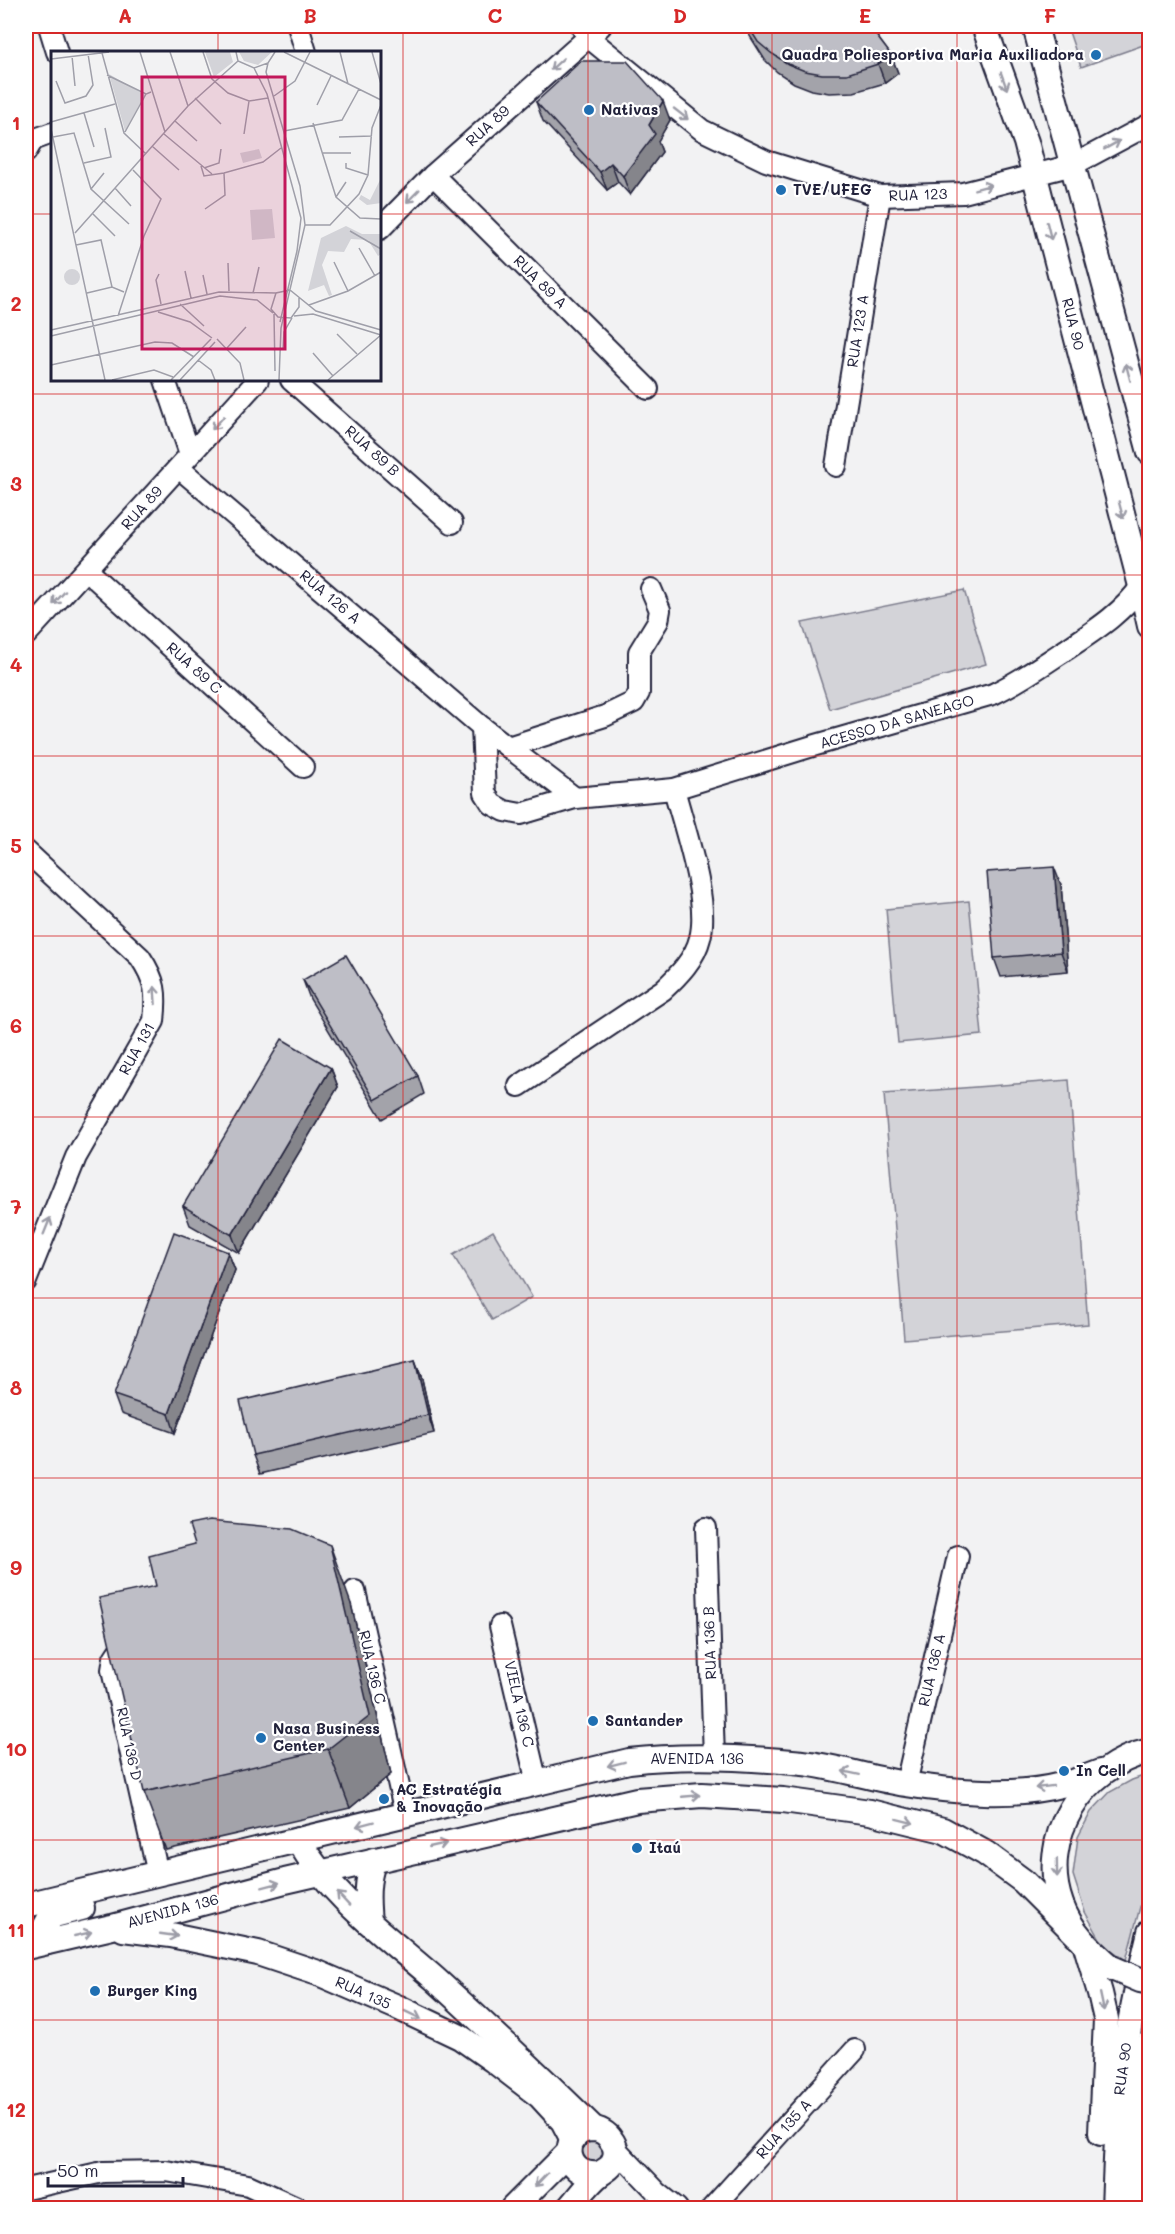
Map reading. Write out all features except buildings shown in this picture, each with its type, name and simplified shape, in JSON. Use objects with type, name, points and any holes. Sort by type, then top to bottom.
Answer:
[{"type":"main road","name":"RUA 90","points":[[984,26],[1026,142],[1141,585],[1149,624]]},
{"type":"main road","points":[[1035,26],[1149,450]]},
{"type":"main road","points":[[1098,2208],[1106,2019],[1100,1993],[1081,1940],[1061,1903],[1055,1867],[1060,1831],[1076,1799],[1100,1772],[1140,1753],[1149,1737]]},
{"type":"main road","name":"AVENIDA 136","points":[[26,1905],[629,1761],[665,1757],[714,1757],[804,1763],[906,1784],[972,1792],[1059,1786],[1100,1772]]},
{"type":"main road","name":"AVENIDA 136","points":[[36,1944],[374,1860],[637,1800],[702,1795],[783,1800],[870,1812],[943,1830],[985,1853],[1023,1881],[1112,1968],[1149,1982]]},
{"type":"main road","points":[[298,1840],[320,1873],[349,1905],[510,2046],[594,2129],[608,2135],[608,2164],[569,2208]]},
{"type":"main road","points":[[369,1922],[366,1896],[368,1877],[374,1860]]},
{"type":"main road","points":[[36,1944],[45,1923],[51,1916],[194,1879],[205,1864]]},
{"type":"main road","name":"RUA 135","points":[[111,1927],[171,1935],[258,1953],[318,1973],[397,2007],[460,2037],[540,2096],[563,2121],[571,2146]]},
{"type":"main road","name":"RUA 90","points":[[1114,2208],[1123,2066],[1149,1932]]},
{"type":"main road","name":"RUA 90","points":[[1134,2208],[1138,2108],[1149,2042]]},
{"type":"main road","points":[[513,2208],[571,2146],[578,2134],[594,2129]]},
{"type":"main road","points":[[571,2146],[575,2168],[582,2173],[608,2164]]},
{"type":"street","points":[[49,26],[57,51]]},
{"type":"street","points":[[298,26],[306,51]]},
{"type":"street","name":"RUA 123","points":[[590,29],[702,130],[765,161],[880,196],[963,193],[1073,165],[1149,124]]},
{"type":"street","name":"RUA 89","points":[[381,228],[433,176],[590,29]]},
{"type":"street","points":[[28,143],[51,133]]},
{"type":"street","name":"RUA 89 A","points":[[433,176],[648,389]]},
{"type":"street","name":"RUA 123 A","points":[[836,466],[880,196]]},
{"type":"street","points":[[165,381],[184,461]]},
{"type":"street","name":"RUA 89","points":[[27,630],[86,570],[257,381]]},
{"type":"street","name":"RUA 89 B","points":[[292,381],[452,523]]},
{"type":"street","name":"RUA 126 A","points":[[184,461],[482,727]]},
{"type":"street","name":"RUA 89 C","points":[[86,570],[303,766]]},
{"type":"street","name":"ACESSO DA SANEAGO","points":[[482,727],[485,793],[492,804],[505,811],[521,814],[575,798],[674,789],[993,694],[1015,684],[1106,623],[1133,599],[1141,585]]},
{"type":"street","points":[[508,747],[605,717],[633,702],[639,693],[637,662],[639,652],[658,621],[660,610],[651,589]]},
{"type":"street","name":"ACESSO DA SANEAGO","points":[[1106,623],[1140,617],[1149,624]]},
{"type":"street","points":[[482,727],[575,798]]},
{"type":"street","points":[[519,1086],[663,990],[684,971],[700,938],[703,900],[674,789]]},
{"type":"street","name":"RUA 131","points":[[26,851],[140,957],[153,976],[157,998],[154,1021],[76,1157],[26,1281]]},
{"type":"street","name":"RUA 136 B","points":[[706,1528],[714,1757]]},
{"type":"street","name":"RUA 136 A","points":[[906,1784],[958,1556]]},
{"type":"street","name":"RUA 136 C","points":[[355,1591],[405,1813]]},
{"type":"street","name":"RUA 136 D","points":[[138,1621],[114,1658],[112,1670],[158,1874]]},
{"type":"street","name":"VIELA 136 C","points":[[500,1626],[537,1783]]},
{"type":"street","name":"RUA 135 A","points":[[712,2208],[855,2050]]},
{"type":"street","points":[[608,2164],[657,2192],[677,2208]]},
{"type":"street","points":[[26,2189],[103,2172],[166,2171],[248,2186],[298,2208]]},
{"type":"shaded area","name":"Quadra Poliesportiva Maria Auxiliadora","points":[[1067,26],[1143,26],[1149,43],[1081,67]]},
{"type":"shaded area","points":[[964,590],[986,664],[830,709],[802,623]]},
{"type":"shaded area","points":[[969,901],[982,1035],[898,1043],[886,909]]},
{"type":"shaded area","points":[[1069,1080],[1088,1324],[904,1339],[884,1094]]},
{"type":"shaded area","points":[[493,1231],[532,1297],[492,1320],[453,1255]]},
{"type":"shaded area","points":[[1149,1774],[1149,1873],[1126,1960],[1103,1944],[1085,1912],[1073,1875],[1078,1837],[1091,1812],[1110,1792]]},
{"type":"shaded area","points":[[585,2139],[601,2141],[606,2157],[587,2167],[578,2148]]},
{"type":"place","name":"Quadra Poliesportiva Maria Auxiliadora","points":[[1096,55]]},
{"type":"place","name":"Nativas","points":[[589,110]]},
{"type":"place","name":"TVE/UFEG","points":[[781,190]]},
{"type":"place","name":"Santander","points":[[593,1721]]},
{"type":"place","name":"Nasa Business Center","points":[[261,1738]]},
{"type":"place","name":"In Cell","points":[[1064,1771]]},
{"type":"place","name":"AC Estratégia & Inovação","points":[[384,1799]]},
{"type":"place","name":"Itaú","points":[[637,1848]]},
{"type":"place","name":"Burger King","points":[[95,1991]]}]
